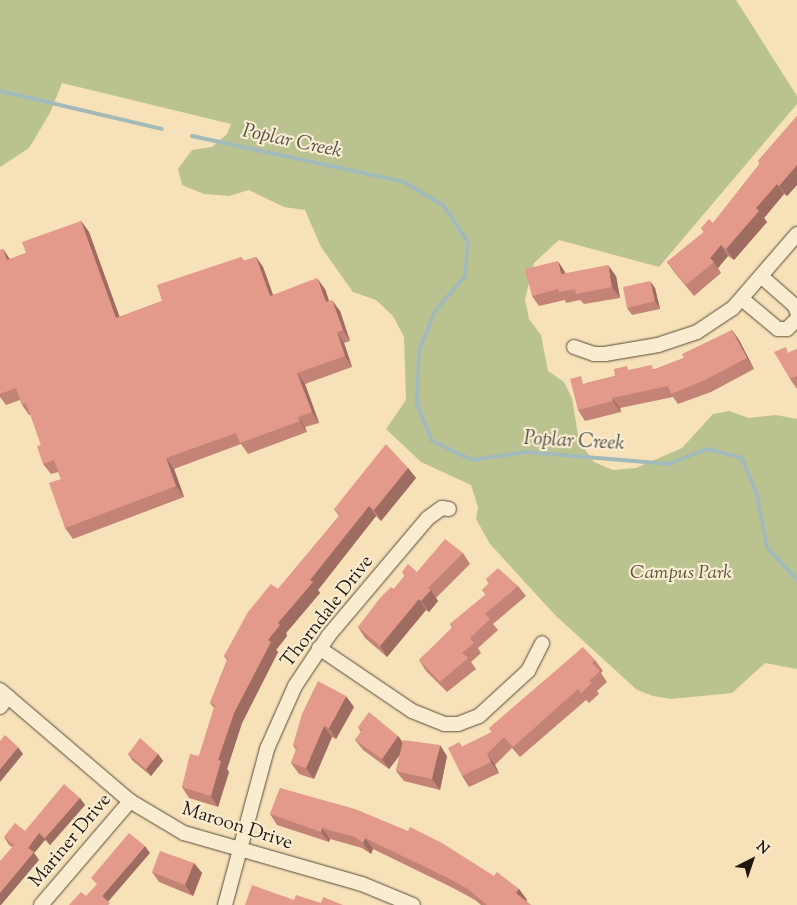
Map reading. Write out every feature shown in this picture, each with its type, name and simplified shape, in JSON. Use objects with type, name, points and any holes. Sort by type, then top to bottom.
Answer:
[{"type":"street","points":[[574,347],[594,354],[605,354],[682,339],[712,324],[742,299],[797,234]]},
{"type":"street","points":[[761,276],[795,306],[797,312]]},
{"type":"street","points":[[742,299],[778,329],[787,329],[797,319]]},
{"type":"street","name":"Thorndale Drive","points":[[225,905],[277,724],[295,686],[319,648],[428,518],[442,508],[449,508]]},
{"type":"street","points":[[319,648],[412,711],[445,724],[458,724],[478,716],[528,671],[542,643]]},
{"type":"street","name":"Maroon Drive","points":[[3,698],[130,801],[184,833],[362,884],[414,905]]},
{"type":"street","name":"Mariner Drive","points":[[41,905],[130,801]]},
{"type":"green space","name":"Campus Park","points":[[0,0],[736,0],[797,96],[797,104],[659,267],[559,240],[534,263],[525,299],[529,319],[541,335],[548,371],[564,382],[572,398],[579,441],[594,462],[613,470],[636,468],[682,448],[713,414],[729,411],[749,418],[776,415],[797,419],[797,669],[765,663],[732,693],[671,699],[653,696],[637,690],[555,615],[490,544],[476,519],[478,507],[471,485],[421,462],[386,429],[406,400],[404,337],[393,316],[376,300],[353,292],[321,247],[305,210],[284,207],[249,190],[229,196],[204,194],[182,185],[178,169],[192,150],[212,147],[227,134],[231,124],[62,83],[50,113],[29,148],[0,167]]},
{"type":"building","points":[[797,116],[797,165],[756,208],[759,211],[726,249],[721,245],[710,258],[714,262],[686,285],[667,262],[705,231],[701,228],[709,219],[713,223],[760,163],[758,161]]},
{"type":"building","points":[[81,221],[116,318],[162,301],[157,285],[241,257],[242,261],[256,257],[270,296],[317,278],[326,302],[332,300],[343,330],[337,332],[345,356],[297,373],[312,412],[298,417],[300,421],[240,443],[236,433],[166,458],[176,486],[65,528],[49,483],[61,479],[54,460],[43,464],[37,446],[41,445],[26,403],[22,405],[16,388],[0,394],[0,250],[3,249],[7,260],[26,253],[22,242]]},
{"type":"building","points":[[558,261],[561,274],[608,265],[612,287],[576,294],[575,289],[559,292],[558,289],[532,296],[525,269]]},
{"type":"building","points":[[650,281],[655,301],[627,308],[623,287]]},
{"type":"building","points":[[732,330],[747,358],[703,381],[671,394],[668,386],[612,398],[613,401],[578,410],[570,379],[581,376],[583,384],[615,376],[614,369],[627,366],[628,370],[652,365],[653,370],[684,358],[682,354]]},
{"type":"building","points":[[786,347],[788,353],[797,349],[797,376],[790,379],[774,352]]},
{"type":"building","points":[[386,444],[408,468],[374,510],[369,506],[310,580],[313,582],[278,623],[280,625],[268,640],[271,642],[234,713],[218,760],[221,761],[211,796],[182,787],[190,754],[199,756],[215,705],[210,703],[228,658],[224,656],[248,612],[271,584],[278,589],[340,515],[334,509]]},
{"type":"building","points":[[445,539],[463,553],[428,588],[431,590],[421,601],[419,599],[380,646],[358,627],[380,598],[391,587],[394,589],[405,575],[402,572],[408,564],[417,572]]},
{"type":"building","points":[[498,568],[518,586],[485,614],[490,619],[470,638],[474,643],[462,653],[468,658],[440,682],[419,660],[453,627],[450,624],[486,594],[482,590],[489,583],[486,579]]},
{"type":"building","points":[[583,647],[595,660],[592,663],[600,671],[589,681],[592,683],[581,693],[578,689],[513,747],[504,737],[487,754],[491,762],[462,776],[448,748],[459,742],[461,747],[492,732],[489,728]]},
{"type":"building","points":[[318,681],[346,696],[329,728],[324,726],[306,768],[291,763],[297,747],[293,745],[302,714]]},
{"type":"building","points":[[369,712],[398,736],[382,759],[355,740],[362,730],[358,727]]},
{"type":"building","points":[[5,735],[18,747],[0,769],[0,741]]},
{"type":"building","points":[[140,738],[158,754],[146,769],[128,754]]},
{"type":"building","points":[[403,740],[440,745],[432,779],[396,771]]},
{"type":"building","points":[[64,784],[80,798],[45,838],[39,833],[28,848],[34,852],[0,893],[0,861],[14,845],[4,837],[15,823],[25,831]]},
{"type":"building","points":[[280,788],[355,809],[408,831],[410,827],[442,843],[494,876],[497,872],[519,889],[516,893],[531,905],[487,905],[468,889],[365,838],[363,843],[355,837],[322,828],[321,832],[270,814]]},
{"type":"building","points":[[129,833],[145,846],[102,896],[110,903],[108,905],[69,905],[81,892],[86,896],[97,884],[91,878]]},
{"type":"building","points":[[160,851],[194,863],[185,885],[152,872]]},
{"type":"building","points":[[252,885],[294,900],[296,895],[321,903],[323,897],[343,905],[245,905]]},
{"type":"waterway","name":"Poplar Creek","points":[[0,91],[162,129]]},
{"type":"waterway","name":"Poplar Creek","points":[[192,136],[404,182],[444,206],[468,242],[465,276],[435,311],[419,351],[417,404],[432,441],[472,460],[526,452],[669,464],[707,449],[742,458],[757,495],[767,547],[797,580]]}]
